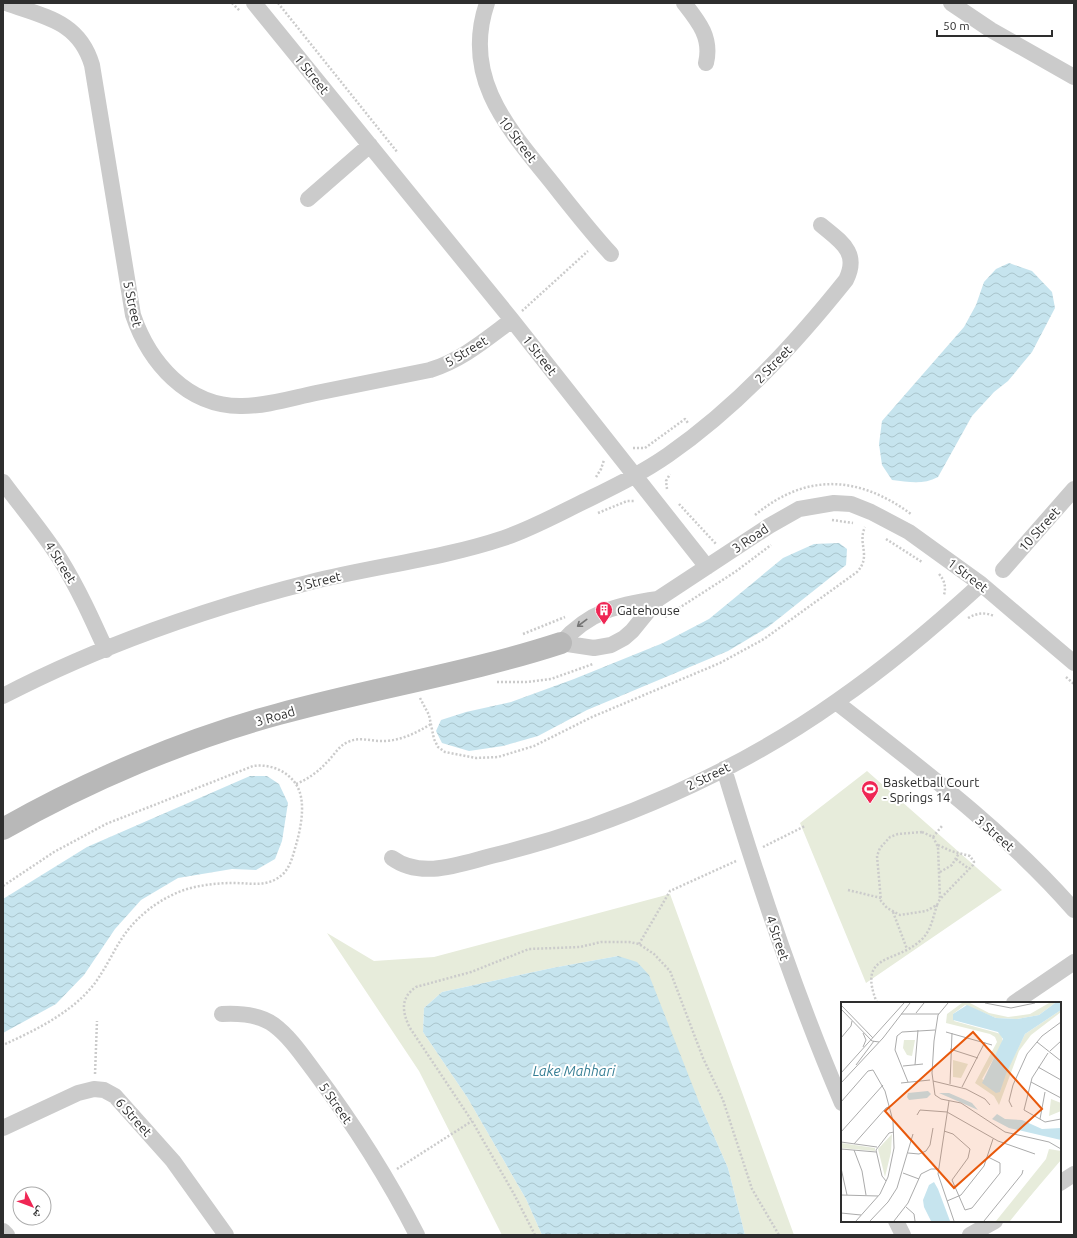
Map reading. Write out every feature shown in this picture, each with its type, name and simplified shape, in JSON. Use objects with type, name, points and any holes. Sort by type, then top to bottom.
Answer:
[{"type":"street","name":"5 Street","points":[[6,3],[59,22],[77,36],[89,55],[92,65],[133,314],[140,334],[149,352],[161,368],[190,392],[206,400],[223,405],[258,405],[430,370],[451,363],[470,352],[512,320]]},
{"type":"street","name":"10 Street","points":[[487,3],[483,14],[480,41],[482,68],[489,94],[509,129],[611,254]]},
{"type":"street","points":[[684,3],[702,25],[705,33],[708,49],[706,63]]},
{"type":"street","points":[[950,3],[991,30],[1074,77]]},
{"type":"street","name":"1 Street","points":[[263,6],[370,145],[512,320],[707,567]]},
{"type":"street","points":[[308,199],[370,145]]},
{"type":"street","name":"2 Street","points":[[634,476],[667,456],[698,433],[767,372],[808,327],[846,280],[851,266],[849,252],[845,246],[822,225]]},
{"type":"street","name":"3 Street","points":[[3,696],[56,671],[172,624],[275,592],[366,570],[423,560],[465,550],[506,537],[546,521],[634,476]]},
{"type":"street","name":"4 Street","points":[[3,483],[28,514],[60,560],[88,609],[106,650]]},
{"type":"street","name":"10 Street","points":[[1003,570],[1074,489]]},
{"type":"street","name":"1 Street","points":[[851,504],[890,521],[981,584],[1074,663]]},
{"type":"street","name":"3 Road","points":[[561,643],[584,648],[611,645],[624,638],[632,631],[658,599],[784,516],[816,505],[851,504]]},
{"type":"street","name":"2 Street","points":[[392,858],[412,868],[430,869],[511,851],[616,817],[724,769],[769,744],[836,702],[885,666],[942,619],[981,584]]},
{"type":"street","name":"3 Road","points":[[3,829],[58,800],[117,773],[173,750],[239,726],[321,703],[480,667],[561,643],[579,625],[599,613],[638,602],[658,599]]},
{"type":"street","name":"3 Street","points":[[836,702],[964,805],[1019,854],[1074,910]]},
{"type":"street","name":"4 Street","points":[[724,769],[749,852],[795,985],[841,1100]]},
{"type":"street","points":[[1015,1002],[1074,962]]},
{"type":"street","name":"5 Street","points":[[222,1014],[240,1014],[259,1018],[273,1025],[289,1039],[331,1095],[385,1177],[417,1235]]},
{"type":"street","name":"6 Street","points":[[3,1128],[78,1093],[104,1090],[115,1096],[124,1104],[173,1161],[226,1235]]},
{"type":"street","points":[[1061,1182],[1074,1174]]},
{"type":"street","points":[[896,1222],[903,1235]]},
{"type":"street","points":[[970,1235],[993,1222]]},
{"type":"street","points":[[3,1231],[7,1235]]},
{"type":"path","points":[[232,3],[245,17]]},
{"type":"path","points":[[278,3],[402,158]]},
{"type":"path","points":[[512,320],[599,241]]},
{"type":"path","points":[[519,303],[529,315]]},
{"type":"path","points":[[629,444],[636,449],[645,448],[685,419],[698,433]]},
{"type":"path","points":[[590,481],[596,478],[601,469],[604,460],[603,453]]},
{"type":"path","points":[[669,493],[666,481],[672,471]]},
{"type":"path","points":[[749,520],[778,498],[798,488],[819,484],[840,484],[861,488],[881,495],[916,518]]},
{"type":"path","points":[[674,499],[718,546]]},
{"type":"path","points":[[584,501],[591,516],[627,501],[636,501],[639,504]]},
{"type":"path","points":[[825,520],[839,520],[865,527],[870,530]]},
{"type":"path","points":[[427,696],[419,697],[427,710],[434,739],[438,747],[445,752],[476,758],[498,756],[534,746],[592,717],[720,663],[764,639],[861,568],[865,557],[862,538],[865,527]]},
{"type":"path","points":[[882,536],[926,565]]},
{"type":"path","points":[[661,621],[735,572],[771,545]]},
{"type":"path","points":[[938,573],[944,580],[946,588],[941,600]]},
{"type":"path","points":[[963,622],[976,614],[984,613],[998,619]]},
{"type":"path","points":[[517,636],[567,616]]},
{"type":"path","points":[[491,683],[526,682],[551,679],[599,661]]},
{"type":"path","points":[[1062,674],[1074,684]]},
{"type":"path","points":[[296,784],[318,771],[336,751],[349,741],[356,739],[383,741],[396,739],[408,736],[431,724]]},
{"type":"path","points":[[3,886],[54,852],[106,824],[242,770],[261,765],[275,767],[288,775],[296,784],[302,797],[302,812],[298,838],[291,861],[279,877],[261,884],[234,883],[197,886],[164,899],[135,921],[121,938],[101,973],[84,995],[57,1016],[3,1045]]},
{"type":"path","points":[[639,944],[670,891],[737,861],[736,857],[805,826]]},
{"type":"path","points":[[933,837],[942,826]]},
{"type":"path","points":[[937,905],[926,911],[900,915],[884,905],[881,898],[877,856],[884,842],[898,834],[922,832],[933,837],[937,844],[940,872],[940,899]]},
{"type":"path","points":[[877,1002],[871,988],[872,973],[883,960],[922,940],[928,932],[940,899],[973,865],[973,859],[970,856],[937,844]]},
{"type":"path","points":[[940,872],[952,865],[959,853]]},
{"type":"path","points":[[956,859],[969,869]]},
{"type":"path","points":[[848,890],[881,898]]},
{"type":"path","points":[[893,912],[907,949]]},
{"type":"path","points":[[535,1235],[504,1175],[472,1121],[406,1020],[403,1006],[404,1000],[411,990],[421,985],[471,972],[529,949],[580,947],[601,942],[628,942],[639,944],[654,954],[670,971],[703,1058],[723,1100],[752,1189],[779,1235]]},
{"type":"path","points":[[94,1090],[98,1021]]},
{"type":"path","points":[[385,1177],[472,1121]]},
{"type":"green space","points":[[867,771],[1002,890],[866,983],[800,823]]},
{"type":"green space","points":[[670,894],[794,1235],[745,1235],[728,1168],[699,1102],[618,956],[552,968],[442,992],[424,1008],[423,1032],[467,1097],[526,1199],[542,1235],[502,1235],[419,1071],[327,933],[374,961],[434,957]]},
{"type":"water","points":[[1009,263],[1032,271],[1052,292],[1055,308],[1032,352],[1008,381],[994,392],[972,416],[938,477],[921,482],[892,480],[882,465],[879,444],[882,421],[964,327],[976,305],[984,282],[996,269]]},
{"type":"water","points":[[839,543],[847,549],[846,565],[768,627],[728,651],[587,710],[538,736],[503,746],[469,751],[442,743],[436,731],[441,720],[466,712],[511,702],[574,679],[663,643],[709,619],[783,558],[814,544]]},
{"type":"water","points":[[250,776],[267,776],[279,784],[288,803],[282,841],[275,859],[256,870],[232,869],[178,878],[141,900],[115,929],[84,975],[56,1004],[3,1033],[3,899],[87,847]]},
{"type":"water","name":"Lake Mahhari","points":[[618,956],[637,962],[649,975],[699,1102],[728,1168],[745,1235],[542,1235],[526,1199],[467,1097],[423,1032],[424,1008],[442,992],[552,968]]},
{"type":"place","name":"Gatehouse","points":[[604,625]]},
{"type":"place","name":"Basketball Court - Springs 14","points":[[870,804]]}]
